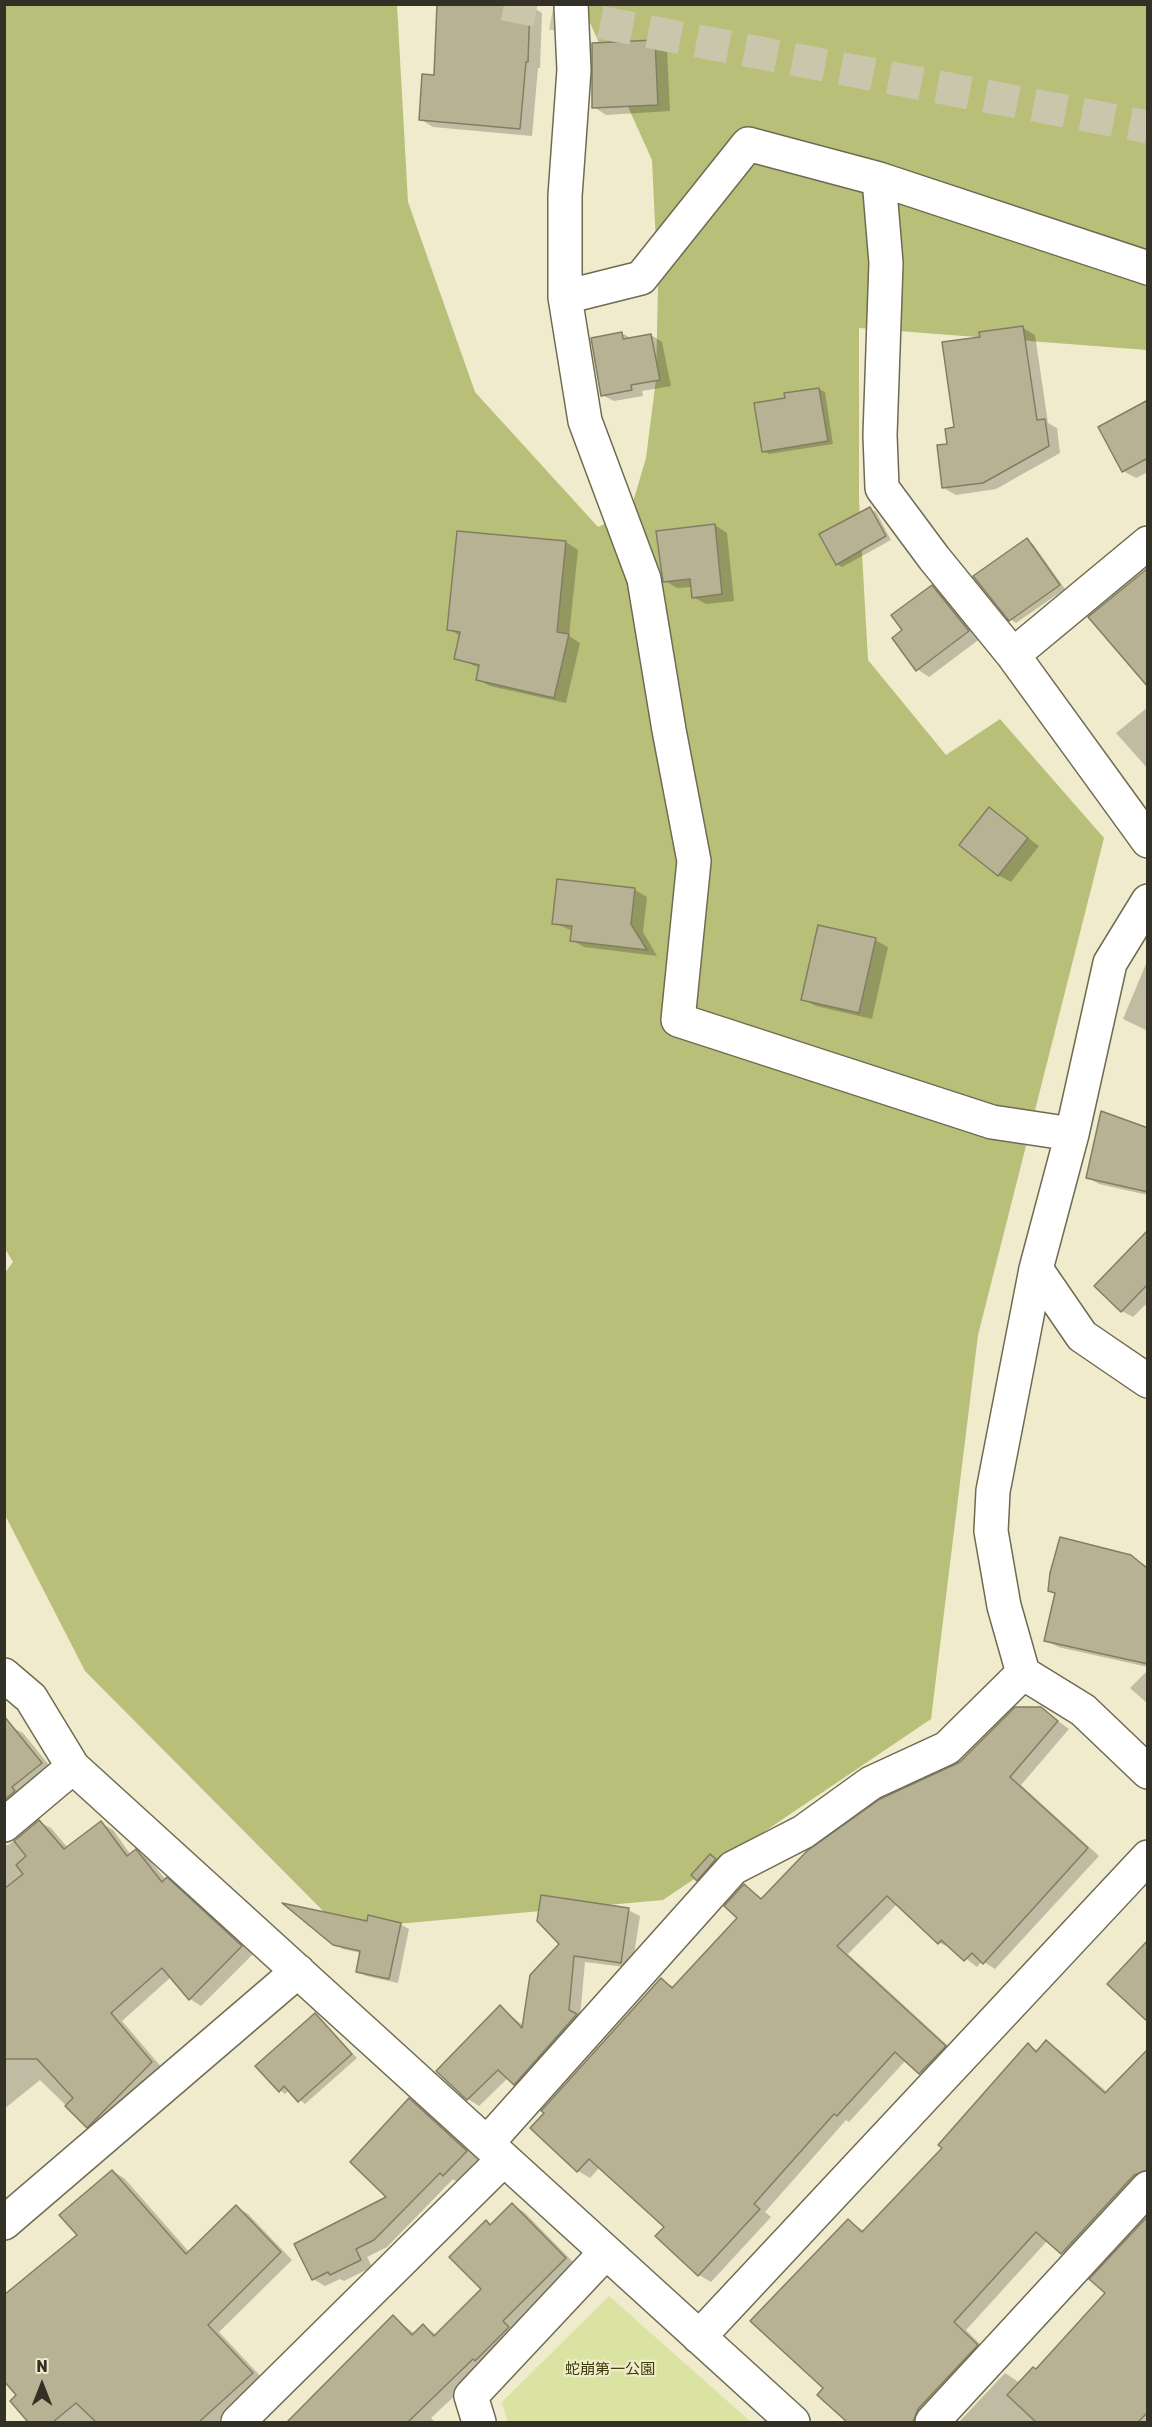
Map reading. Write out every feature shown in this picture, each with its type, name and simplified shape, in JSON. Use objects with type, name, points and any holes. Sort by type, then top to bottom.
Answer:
[{"type":"street","points":[[571,4],[574,70],[565,196],[565,297],[585,421],[644,579],[694,861],[678,1020],[992,1122],[1072,1134]]},
{"type":"street","points":[[565,297],[641,278],[748,144],[879,179],[1148,268]]},
{"type":"street","points":[[879,179],[886,263],[880,435],[882,488],[934,558],[1013,655],[1148,841]]},
{"type":"street","points":[[1013,655],[1148,543]]},
{"type":"street","points":[[1148,901],[1110,963],[1072,1134],[1036,1269],[993,1491],[991,1531],[1004,1606],[1023,1673],[1083,1710],[1148,1773]]},
{"type":"street","points":[[1036,1269],[1082,1336],[1146,1378]]},
{"type":"street","points":[[238,2422],[496,2151],[733,1868],[802,1832],[871,1783],[947,1748],[1023,1673]]},
{"type":"street","points":[[4,1675],[31,1698],[73,1767],[793,2422]]},
{"type":"street","points":[[4,1825],[73,1767]]},
{"type":"street","points":[[699,2337],[1148,1857]]},
{"type":"street","points":[[4,2223],[298,1971]]},
{"type":"street","points":[[932,2422],[1148,2188]]},
{"type":"street","points":[[479,2422],[471,2396],[606,2252]]},
{"type":"green space","points":[[5,5],[397,5],[408,202],[475,392],[598,527],[630,512],[646,458],[656,379],[658,286],[652,160],[582,5],[1147,5],[1147,350],[859,328],[859,500],[868,660],[946,755],[1000,719],[1104,838],[978,1335],[931,1719],[663,1900],[341,1929],[85,1671],[5,1515],[4,1274],[13,1262],[4,1247]]},
{"type":"green space","name":"蛇崩第一公園","points":[[609,2296],[751,2422],[508,2422],[502,2402]]},
{"type":"building","points":[[437,4],[530,4],[528,62],[526,62],[520,129],[419,120],[422,74],[434,75]]},
{"type":"building","points":[[655,40],[658,105],[592,108],[592,43]]},
{"type":"building","points":[[1023,326],[1037,420],[1045,419],[1049,446],[983,483],[942,488],[937,445],[947,444],[945,429],[954,427],[942,342],[980,337],[979,332]]},
{"type":"building","points":[[622,332],[623,339],[651,334],[660,380],[631,385],[632,390],[601,396],[591,338]]},
{"type":"building","points":[[819,388],[828,441],[762,452],[754,403],[785,398],[784,393]]},
{"type":"building","points":[[1148,400],[1148,458],[1122,472],[1098,427]]},
{"type":"building","points":[[870,507],[886,536],[836,565],[819,534]]},
{"type":"building","points":[[715,524],[722,594],[692,598],[690,579],[663,582],[656,531]]},
{"type":"building","points":[[457,531],[566,541],[557,632],[569,634],[554,698],[476,680],[479,665],[454,659],[460,632],[447,630]]},
{"type":"building","points":[[1027,538],[1060,585],[1009,621],[973,576]]},
{"type":"building","points":[[1148,568],[1148,687],[1088,617]]},
{"type":"building","points":[[932,585],[969,631],[916,671],[892,638],[902,630],[891,615]]},
{"type":"building","points":[[989,807],[1028,838],[998,876],[959,845]]},
{"type":"building","points":[[557,879],[635,888],[631,924],[647,950],[570,941],[572,926],[552,924]]},
{"type":"building","points":[[818,925],[876,938],[859,1013],[801,1000]]},
{"type":"building","points":[[1101,1111],[1148,1128],[1148,1192],[1086,1178]]},
{"type":"building","points":[[1148,1230],[1148,1284],[1121,1312],[1094,1286]]},
{"type":"building","points":[[1060,1537],[1131,1555],[1148,1569],[1148,1664],[1044,1641],[1055,1593],[1048,1591],[1050,1573]]},
{"type":"building","points":[[1015,1707],[1041,1707],[1058,1721],[1010,1777],[1088,1848],[983,1964],[972,1953],[964,1961],[941,1940],[938,1944],[887,1896],[837,1946],[946,2046],[919,2074],[895,2052],[837,2116],[834,2114],[754,2204],[760,2209],[698,2276],[655,2236],[664,2227],[589,2159],[577,2172],[530,2128],[544,2113],[541,2111],[661,1978],[672,1988],[737,1918],[724,1906],[744,1884],[761,1899],[807,1851],[880,1799],[960,1762]]},
{"type":"building","points":[[4,1716],[42,1763],[12,1787],[15,1791],[4,1800]]},
{"type":"building","points":[[39,1820],[64,1849],[101,1821],[127,1856],[136,1849],[162,1882],[167,1877],[242,1946],[189,2000],[162,1968],[111,2013],[152,2062],[87,2128],[65,2106],[73,2098],[37,2059],[4,2059],[4,1889],[23,1874],[16,1865],[26,1856],[14,1841]]},
{"type":"building","points":[[710,1854],[716,1859],[697,1881],[691,1875]]},
{"type":"building","points":[[541,1895],[629,1908],[621,1963],[574,1956],[569,2010],[577,2014],[514,2085],[498,2070],[467,2100],[436,2071],[500,2005],[522,2028],[530,1975],[559,1944],[537,1921]]},
{"type":"building","points":[[282,1903],[367,1921],[368,1915],[401,1923],[389,1979],[356,1972],[360,1951],[333,1945]]},
{"type":"building","points":[[1148,1940],[1148,2022],[1107,1984]]},
{"type":"building","points":[[315,2013],[352,2054],[298,2102],[284,2086],[279,2092],[255,2066]]},
{"type":"building","points":[[1046,2040],[1105,2093],[1148,2049],[1148,2170],[1134,2175],[1061,2254],[1036,2232],[954,2322],[978,2345],[918,2409],[913,2422],[847,2422],[817,2395],[823,2388],[750,2321],[848,2219],[862,2232],[942,2148],[938,2145],[1028,2043],[1036,2052]]},
{"type":"building","points":[[409,2098],[467,2151],[443,2176],[440,2173],[374,2240],[356,2249],[361,2260],[330,2275],[328,2272],[312,2280],[294,2244],[386,2197],[350,2162]]},
{"type":"building","points":[[112,2170],[186,2254],[236,2205],[281,2252],[208,2325],[253,2373],[199,2422],[96,2422],[76,2403],[53,2422],[28,2422],[10,2401],[16,2395],[4,2381],[4,2295],[77,2235],[59,2215]]},
{"type":"building","points":[[512,2203],[566,2258],[503,2321],[509,2327],[475,2361],[473,2359],[408,2422],[287,2422],[393,2315],[412,2335],[423,2324],[434,2336],[481,2289],[449,2257],[486,2220],[490,2225]]},
{"type":"building","points":[[1148,2216],[1148,2412],[1138,2422],[1036,2422],[1007,2395],[1033,2367],[1036,2369],[1105,2293],[1089,2279]]},
{"type":"tunnel","points":[[504,4],[1148,127]]}]
